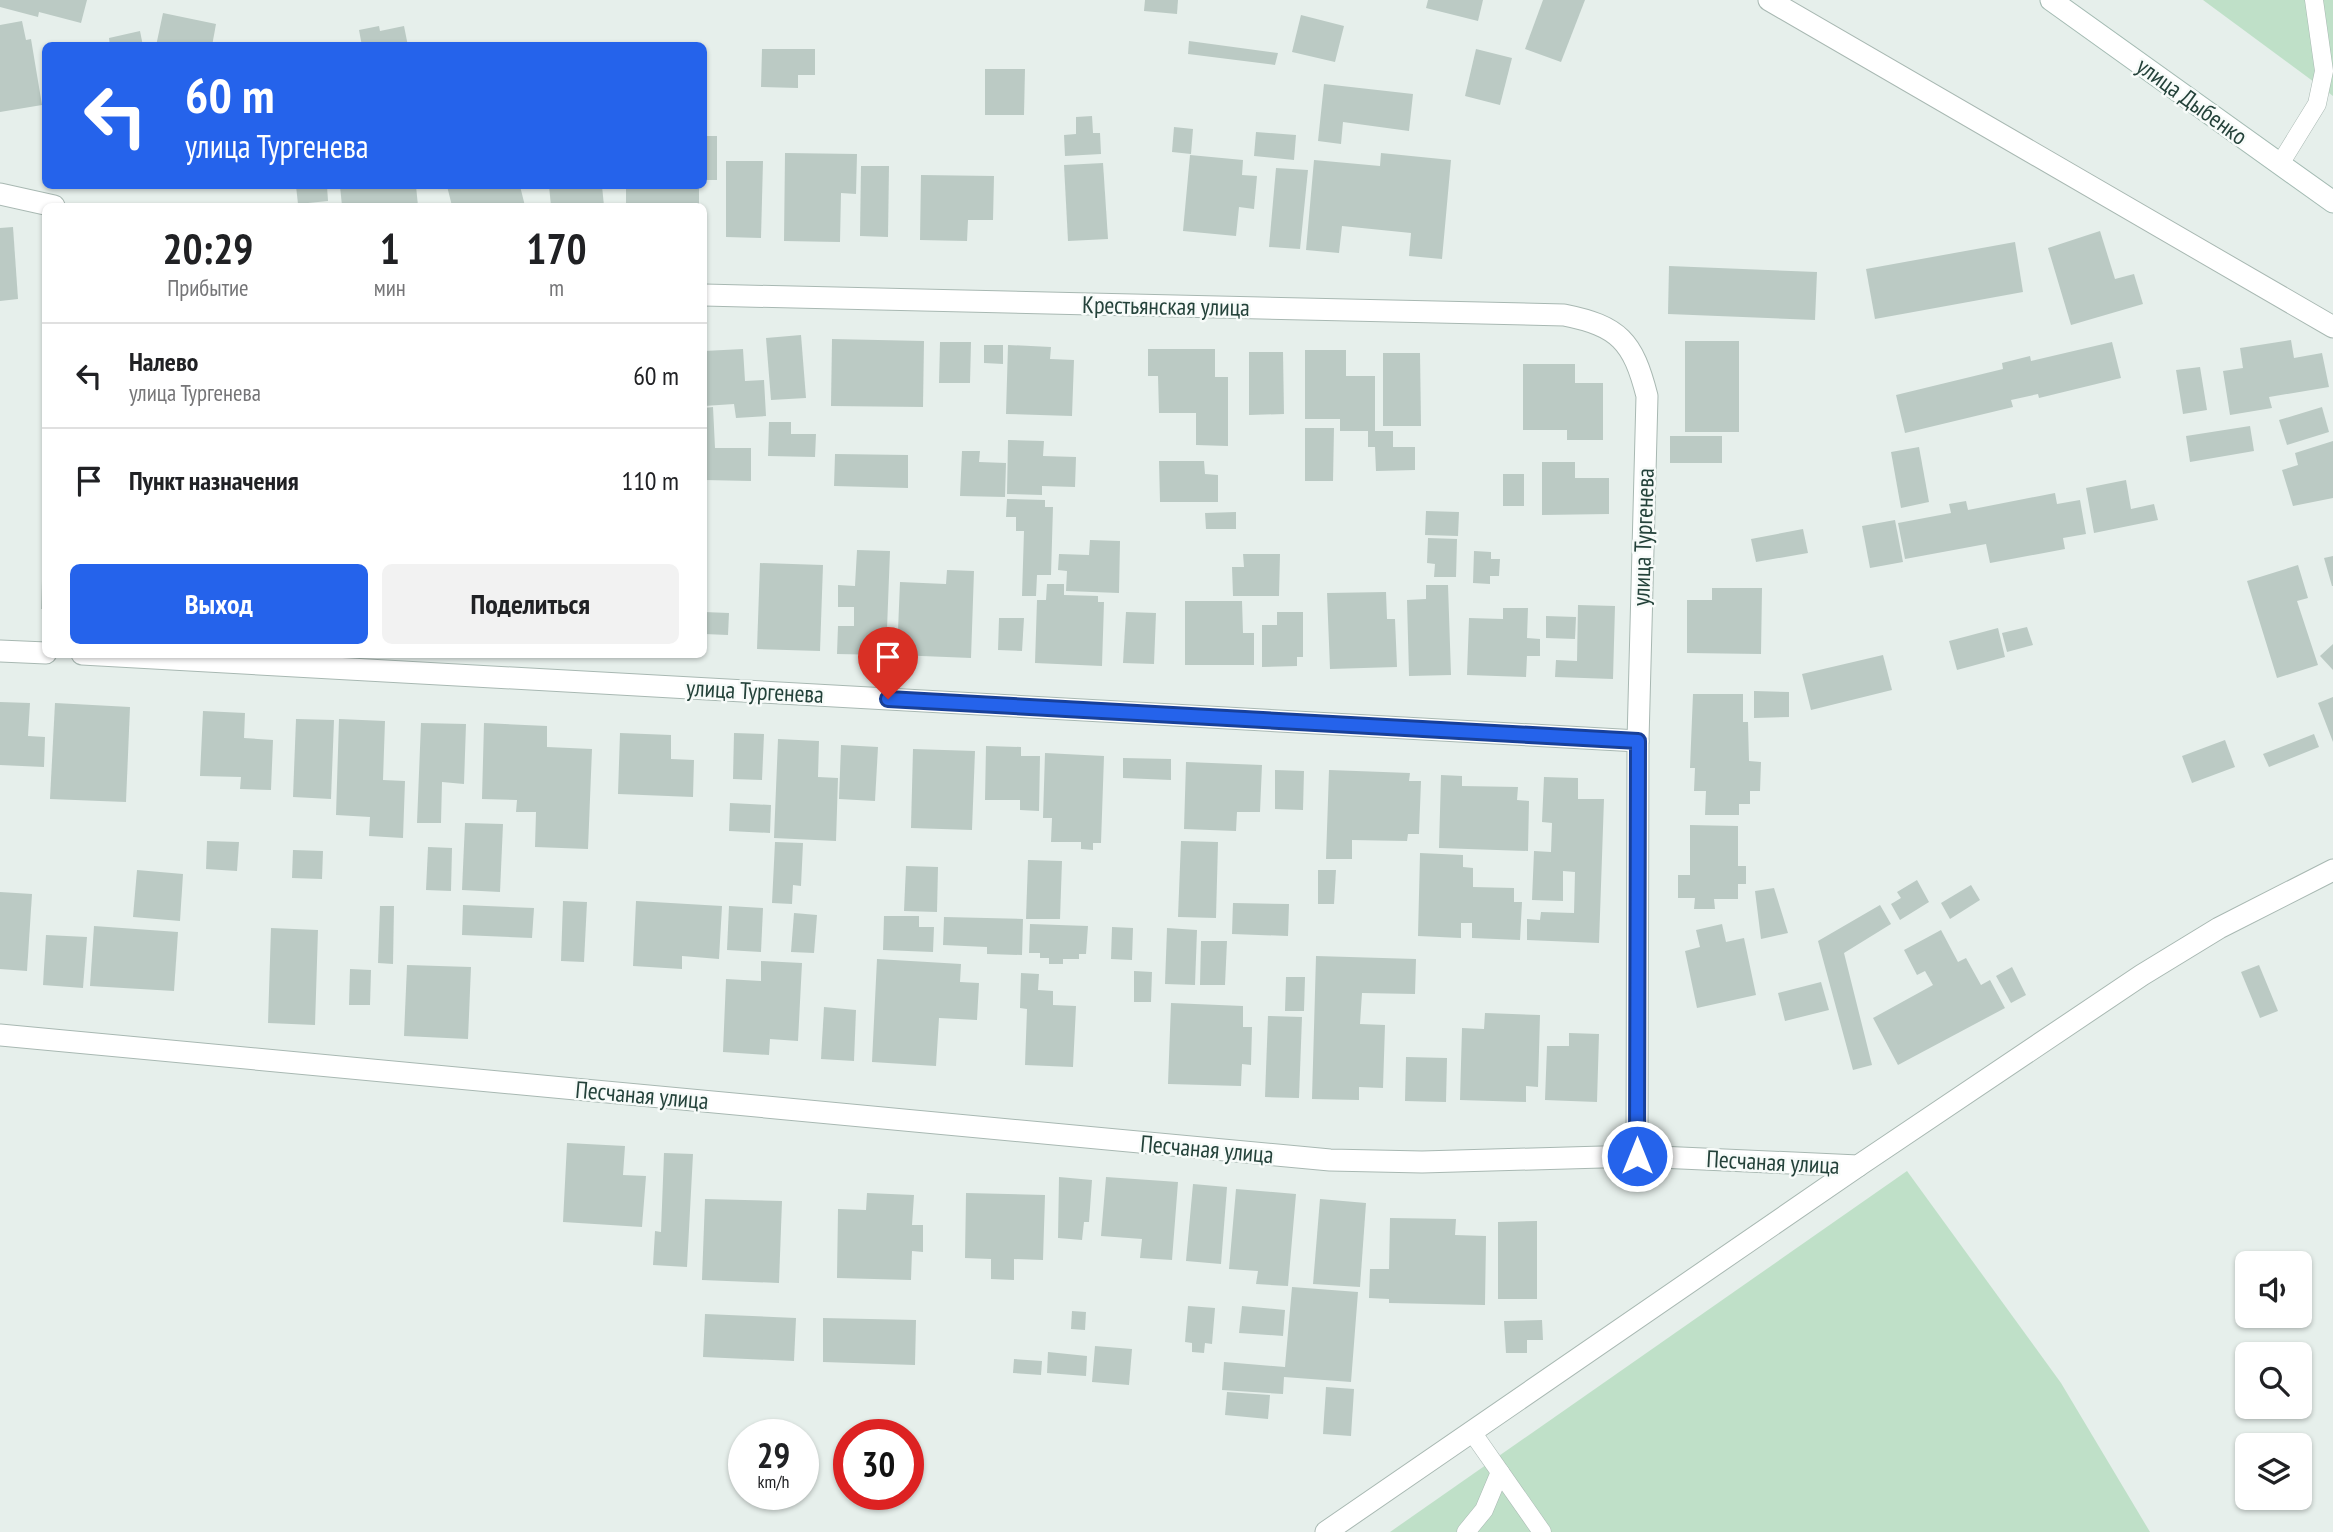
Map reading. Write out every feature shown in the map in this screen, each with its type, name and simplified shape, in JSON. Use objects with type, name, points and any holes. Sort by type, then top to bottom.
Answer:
[{"type":"street","points":[[1769,0],[2333,327]]},
{"type":"street","name":"улица Дыбенко","points":[[2051,0],[2333,202]]},
{"type":"street","points":[[0,194],[42,203]]},
{"type":"street","name":"Крестьянская улица","points":[[707,295],[1564,315],[1598,322],[1623,339]]},
{"type":"street","name":"улица Тургенева","points":[[1623,339],[1640,369],[1647,396],[1638,741],[1637,1156]]},
{"type":"street","points":[[0,651],[42,653]]},
{"type":"street","name":"улица Тургенева","points":[[154,658],[1638,741]]},
{"type":"street","name":"Песчаная улица","points":[[0,1034],[1330,1160],[1422,1162],[1637,1156],[1858,1166],[2142,975],[2220,928],[2333,870]]},
{"type":"street","points":[[1326,1532],[1858,1166]]},
{"type":"lane","points":[[2280,164],[2317,104],[2324,71],[2314,0]]},
{"type":"lane","points":[[1472,1432],[1542,1532]]},
{"type":"lane","points":[[1466,1532],[1484,1510],[1500,1472]]},
{"type":"green space","points":[[2203,0],[2333,0],[2333,96]]},
{"type":"green space","points":[[1907,1171],[2061,1383],[2150,1532],[1390,1532]]},
{"type":"building","points":[[0,0],[87,0],[81,23],[39,12],[38,17],[0,7]]},
{"type":"building","points":[[1145,0],[1178,0],[1177,14],[1144,11]]},
{"type":"building","points":[[1428,0],[1483,0],[1478,21],[1426,8]]},
{"type":"building","points":[[1543,0],[1585,0],[1561,62],[1525,49]]},
{"type":"building","points":[[163,13],[216,24],[213,42],[157,42]]},
{"type":"building","points":[[1301,15],[1344,26],[1335,62],[1292,52]]},
{"type":"building","points":[[22,21],[26,40],[31,39],[42,105],[0,112],[0,25]]},
{"type":"building","points":[[379,26],[380,31],[404,26],[407,42],[361,42],[359,30]]},
{"type":"building","points":[[140,31],[142,42],[110,42],[109,38]]},
{"type":"building","points":[[1189,41],[1278,53],[1275,65],[1188,54]]},
{"type":"building","points":[[762,49],[815,49],[815,75],[798,75],[798,88],[761,87]]},
{"type":"building","points":[[1476,49],[1512,58],[1500,105],[1465,96]]},
{"type":"building","points":[[985,69],[1025,69],[1024,115],[985,115]]},
{"type":"building","points":[[1324,84],[1413,94],[1409,131],[1343,122],[1341,144],[1318,141]]},
{"type":"building","points":[[1092,116],[1093,133],[1100,133],[1101,154],[1065,156],[1064,135],[1076,134],[1076,117]]},
{"type":"building","points":[[1174,127],[1193,129],[1191,154],[1172,152]]},
{"type":"building","points":[[1256,132],[1296,135],[1294,160],[1254,156]]},
{"type":"building","points":[[707,136],[717,136],[717,180],[707,180]]},
{"type":"building","points":[[785,153],[857,154],[856,194],[841,193],[840,242],[784,241]]},
{"type":"building","points":[[1381,153],[1451,160],[1442,259],[1409,256],[1411,233],[1342,226],[1339,253],[1306,250],[1314,160],[1380,166]]},
{"type":"building","points":[[1190,155],[1243,160],[1242,175],[1257,176],[1254,209],[1239,207],[1236,236],[1183,231]]},
{"type":"building","points":[[726,161],[763,161],[761,238],[726,237]]},
{"type":"building","points":[[1103,163],[1108,239],[1068,241],[1064,165]]},
{"type":"building","points":[[861,166],[889,166],[888,237],[860,236]]},
{"type":"building","points":[[1276,168],[1308,170],[1300,249],[1269,247]]},
{"type":"building","points":[[921,175],[994,176],[993,220],[968,220],[967,241],[920,240]]},
{"type":"building","points":[[296,189],[327,189],[328,201],[298,203]]},
{"type":"building","points":[[340,189],[416,189],[418,203],[342,203]]},
{"type":"building","points":[[448,189],[521,189],[524,203],[451,203]]},
{"type":"building","points":[[549,189],[602,189],[604,203],[551,203]]},
{"type":"building","points":[[626,189],[699,189],[699,203],[626,203]]},
{"type":"building","points":[[13,227],[18,299],[0,301],[0,228]]},
{"type":"building","points":[[2100,231],[2115,279],[2134,274],[2143,304],[2071,325],[2048,248]]},
{"type":"building","points":[[2015,242],[2023,292],[1875,319],[1866,269]]},
{"type":"building","points":[[1669,266],[1817,272],[1815,320],[1668,314]]},
{"type":"building","points":[[801,335],[806,398],[771,400],[766,338]]},
{"type":"building","points":[[832,339],[924,341],[923,407],[831,406]]},
{"type":"building","points":[[2291,340],[2294,358],[2322,353],[2329,387],[2269,397],[2272,408],[2230,415],[2223,371],[2243,368],[2240,348]]},
{"type":"building","points":[[1685,341],[1739,341],[1739,432],[1685,432]]},
{"type":"building","points":[[940,342],[971,342],[970,383],[939,383]]},
{"type":"building","points":[[2112,342],[2121,378],[2039,398],[2038,394],[2011,400],[2013,407],[1905,433],[1896,395],[2003,369],[2002,363],[2030,356],[2031,361]]},
{"type":"building","points":[[984,345],[1003,345],[1003,364],[984,363]]},
{"type":"building","points":[[1008,345],[1051,347],[1050,359],[1074,360],[1072,416],[1006,414]]},
{"type":"building","points":[[743,349],[745,381],[764,380],[766,416],[736,418],[734,404],[707,406],[707,351]]},
{"type":"building","points":[[1148,349],[1215,349],[1215,377],[1228,377],[1228,446],[1196,445],[1196,413],[1159,413],[1158,376],[1148,376]]},
{"type":"building","points":[[1305,350],[1346,350],[1346,376],[1375,376],[1375,431],[1393,431],[1393,447],[1415,447],[1415,470],[1376,471],[1375,447],[1368,447],[1368,431],[1340,431],[1340,419],[1305,419]]},
{"type":"building","points":[[1249,352],[1283,352],[1284,414],[1249,415]]},
{"type":"building","points":[[1383,353],[1420,353],[1421,426],[1383,426]]},
{"type":"building","points":[[1523,364],[1575,364],[1575,383],[1603,383],[1603,440],[1567,440],[1567,430],[1523,430]]},
{"type":"building","points":[[2200,367],[2207,410],[2183,414],[2176,370]]},
{"type":"building","points":[[713,407],[715,448],[751,448],[751,481],[707,480],[707,408]]},
{"type":"building","points":[[2322,407],[2329,432],[2287,445],[2279,420]]},
{"type":"building","points":[[769,422],[791,422],[791,434],[816,434],[815,457],[768,456]]},
{"type":"building","points":[[2250,426],[2254,451],[2190,462],[2186,436]]},
{"type":"building","points":[[1305,428],[1334,428],[1333,481],[1305,481]]},
{"type":"building","points":[[1670,436],[1722,436],[1722,463],[1670,463]]},
{"type":"building","points":[[1008,440],[1044,441],[1043,456],[1076,457],[1075,487],[1042,486],[1042,495],[1007,494]]},
{"type":"building","points":[[2333,441],[2333,498],[2293,506],[2282,470],[2298,465],[2295,453]]},
{"type":"building","points":[[1919,447],[1929,502],[1901,508],[1891,452]]},
{"type":"building","points":[[962,451],[980,451],[979,462],[1006,463],[1005,497],[960,496]]},
{"type":"building","points":[[835,454],[908,455],[908,488],[834,486]]},
{"type":"building","points":[[1159,461],[1204,461],[1205,474],[1218,475],[1218,502],[1160,502]]},
{"type":"building","points":[[1542,462],[1575,462],[1575,478],[1609,478],[1609,514],[1542,515]]},
{"type":"building","points":[[1503,474],[1524,474],[1524,506],[1503,506]]},
{"type":"building","points":[[2126,480],[2131,509],[2154,504],[2158,520],[2094,533],[2086,488]]},
{"type":"building","points":[[2055,493],[2057,504],[2080,500],[2086,534],[2063,538],[2065,549],[1990,563],[1986,544],[1905,559],[1898,523],[1951,513],[1949,504],[1966,501],[1968,510]]},
{"type":"building","points":[[1007,499],[1045,500],[1045,507],[1053,507],[1051,575],[1037,575],[1036,596],[1022,596],[1024,531],[1016,531],[1016,517],[1006,517]]},
{"type":"building","points":[[1426,511],[1459,512],[1458,536],[1425,535]]},
{"type":"building","points":[[1236,512],[1236,529],[1206,529],[1205,513]]},
{"type":"building","points":[[1895,520],[1903,562],[1870,568],[1862,526]]},
{"type":"building","points":[[1803,529],[1808,553],[1756,562],[1751,539]]},
{"type":"building","points":[[1428,538],[1457,539],[1456,577],[1434,577],[1435,564],[1427,563]]},
{"type":"building","points":[[1090,540],[1120,541],[1119,593],[1066,591],[1067,571],[1058,570],[1059,554],[1089,555]]},
{"type":"building","points":[[857,550],[890,551],[886,655],[837,654],[838,626],[854,626],[854,607],[838,607],[838,585],[855,586]]},
{"type":"building","points":[[1474,551],[1491,552],[1491,559],[1500,559],[1499,576],[1490,576],[1490,584],[1473,583]]},
{"type":"building","points":[[1243,554],[1280,554],[1279,596],[1233,596],[1232,567],[1244,567]]},
{"type":"building","points":[[2333,556],[2333,586],[2332,586],[2324,558]]},
{"type":"building","points":[[760,563],[823,565],[820,651],[757,649]]},
{"type":"building","points":[[2298,565],[2308,598],[2297,601],[2318,665],[2277,678],[2247,581]]},
{"type":"building","points":[[947,570],[974,571],[971,658],[897,655],[900,582],[946,584]]},
{"type":"building","points":[[1047,584],[1064,584],[1064,595],[1098,596],[1098,602],[1104,602],[1102,666],[1035,663],[1037,600],[1046,600]]},
{"type":"building","points":[[1426,585],[1448,585],[1451,675],[1409,676],[1407,600],[1426,599]]},
{"type":"building","points":[[1712,588],[1762,588],[1761,654],[1687,653],[1687,600],[1712,600]]},
{"type":"building","points":[[1386,592],[1387,619],[1395,619],[1397,667],[1330,669],[1327,593]]},
{"type":"building","points":[[1185,601],[1242,601],[1243,633],[1254,633],[1254,665],[1185,665]]},
{"type":"building","points":[[1578,605],[1615,606],[1613,679],[1555,677],[1556,660],[1577,661]]},
{"type":"building","points":[[1503,608],[1528,608],[1527,638],[1540,639],[1540,656],[1527,656],[1526,677],[1467,675],[1469,618],[1503,619]]},
{"type":"building","points":[[707,612],[729,613],[728,635],[707,634]]},
{"type":"building","points":[[1126,612],[1156,613],[1154,664],[1123,663]]},
{"type":"building","points":[[1277,612],[1303,612],[1303,657],[1297,657],[1297,666],[1262,667],[1262,625],[1277,625]]},
{"type":"building","points":[[1546,616],[1576,617],[1575,639],[1546,638]]},
{"type":"building","points":[[999,618],[1024,618],[1022,651],[998,650]]},
{"type":"building","points":[[2027,627],[2033,645],[2007,652],[2002,633]]},
{"type":"building","points":[[1998,628],[2005,657],[1957,670],[1949,641]]},
{"type":"building","points":[[2333,644],[2333,670],[2320,656]]},
{"type":"building","points":[[1883,655],[1892,690],[1811,710],[1802,674]]},
{"type":"building","points":[[1754,691],[1789,692],[1789,717],[1754,718]]},
{"type":"building","points":[[1693,694],[1743,694],[1743,722],[1748,722],[1749,761],[1761,762],[1760,791],[1750,791],[1750,804],[1739,804],[1739,815],[1705,815],[1706,791],[1694,791],[1695,768],[1690,768]]},
{"type":"building","points":[[2333,697],[2333,742],[2318,703]]},
{"type":"building","points":[[0,702],[30,703],[28,736],[45,737],[44,767],[0,765]]},
{"type":"building","points":[[55,703],[130,707],[126,802],[50,799]]},
{"type":"building","points":[[203,711],[245,713],[244,738],[273,740],[271,790],[240,789],[241,777],[200,776]]},
{"type":"building","points":[[296,719],[334,720],[331,799],[293,797]]},
{"type":"building","points":[[339,719],[385,721],[383,780],[405,781],[403,838],[369,836],[370,817],[336,815]]},
{"type":"building","points":[[421,723],[466,724],[464,784],[442,782],[441,823],[417,823]]},
{"type":"building","points":[[484,723],[547,726],[547,747],[592,749],[588,849],[535,847],[536,812],[516,812],[517,800],[482,799]]},
{"type":"building","points":[[620,733],[671,735],[671,759],[694,760],[693,797],[618,794]]},
{"type":"building","points":[[734,733],[764,734],[762,780],[733,779]]},
{"type":"building","points":[[2314,734],[2319,747],[2269,767],[2263,754]]},
{"type":"building","points":[[778,739],[819,741],[818,777],[838,778],[836,841],[774,838]]},
{"type":"building","points":[[2225,740],[2235,767],[2192,783],[2182,756]]},
{"type":"building","points":[[841,745],[878,747],[875,801],[839,799]]},
{"type":"building","points":[[986,746],[1021,747],[1021,756],[1040,756],[1039,811],[1020,810],[1020,800],[985,800]]},
{"type":"building","points":[[913,749],[975,751],[972,830],[911,828]]},
{"type":"building","points":[[1045,753],[1104,756],[1101,843],[1093,843],[1093,850],[1081,849],[1081,842],[1051,842],[1052,818],[1043,818]]},
{"type":"building","points":[[1123,758],[1171,759],[1171,780],[1123,778]]},
{"type":"building","points":[[1186,762],[1262,765],[1260,812],[1237,812],[1236,831],[1184,829]]},
{"type":"building","points":[[1275,770],[1304,771],[1303,810],[1275,809]]},
{"type":"building","points":[[1329,770],[1410,773],[1409,781],[1421,781],[1419,834],[1408,834],[1407,841],[1352,840],[1352,859],[1326,859]]},
{"type":"building","points":[[1441,775],[1462,776],[1462,786],[1518,787],[1517,800],[1529,801],[1528,851],[1439,848]]},
{"type":"building","points":[[1544,777],[1578,778],[1578,799],[1604,799],[1599,943],[1527,940],[1527,919],[1540,920],[1541,912],[1574,913],[1575,872],[1563,871],[1563,901],[1532,900],[1534,851],[1551,852],[1552,823],[1542,822]]},
{"type":"building","points":[[730,803],[771,805],[770,833],[729,831]]},
{"type":"building","points":[[465,823],[503,824],[500,892],[462,890]]},
{"type":"building","points":[[1690,825],[1738,826],[1738,866],[1746,866],[1746,884],[1738,884],[1738,899],[1714,899],[1715,909],[1694,909],[1695,898],[1678,898],[1678,875],[1690,875]]},
{"type":"building","points":[[207,841],[239,842],[237,871],[206,869]]},
{"type":"building","points":[[1181,841],[1218,842],[1216,918],[1178,917]]},
{"type":"building","points":[[775,842],[803,843],[801,886],[793,885],[792,904],[772,903]]},
{"type":"building","points":[[428,847],[452,848],[451,891],[426,890]]},
{"type":"building","points":[[293,850],[323,851],[322,879],[292,878]]},
{"type":"building","points":[[1420,853],[1463,855],[1463,867],[1473,868],[1473,887],[1514,888],[1514,902],[1522,902],[1520,940],[1472,938],[1472,923],[1461,923],[1461,938],[1418,936]]},
{"type":"building","points":[[1028,860],[1062,861],[1060,919],[1026,919]]},
{"type":"building","points":[[906,866],[938,867],[937,912],[904,911]]},
{"type":"building","points":[[137,870],[183,874],[180,921],[133,917]]},
{"type":"building","points":[[1318,870],[1336,870],[1334,904],[1318,904]]},
{"type":"building","points":[[1917,880],[1929,902],[1900,920],[1891,904],[1901,898],[1897,892]]},
{"type":"building","points":[[1971,885],[1980,900],[1950,919],[1941,903]]},
{"type":"building","points":[[1774,888],[1788,933],[1761,939],[1755,891]]},
{"type":"building","points":[[0,892],[32,894],[27,971],[0,969]]},
{"type":"building","points":[[563,901],[587,902],[584,962],[561,961]]},
{"type":"building","points":[[636,901],[722,906],[719,959],[682,956],[682,969],[633,966]]},
{"type":"building","points":[[1233,903],[1289,904],[1288,936],[1232,934]]},
{"type":"building","points":[[463,905],[534,908],[532,938],[462,935]]},
{"type":"building","points":[[1880,905],[1891,924],[1844,953],[1872,1065],[1853,1070],[1818,941]]},
{"type":"building","points":[[380,906],[394,906],[393,964],[378,963]]},
{"type":"building","points":[[729,906],[763,908],[761,952],[727,950]]},
{"type":"building","points":[[794,913],[817,915],[814,953],[791,952]]},
{"type":"building","points":[[884,916],[919,916],[919,927],[934,927],[933,952],[883,950]]},
{"type":"building","points":[[944,917],[1023,919],[1022,955],[987,954],[987,947],[943,945]]},
{"type":"building","points":[[1030,924],[1088,926],[1086,954],[1079,954],[1079,959],[1063,959],[1063,964],[1049,964],[1049,958],[1040,958],[1040,953],[1029,953]]},
{"type":"building","points":[[1722,924],[1726,942],[1744,938],[1756,995],[1697,1008],[1685,951],[1700,947],[1696,930]]},
{"type":"building","points":[[94,926],[178,932],[174,991],[90,986]]},
{"type":"building","points":[[1112,927],[1133,928],[1132,960],[1111,959]]},
{"type":"building","points":[[271,928],[318,930],[315,1025],[268,1023]]},
{"type":"building","points":[[1167,928],[1197,930],[1195,985],[1165,984]]},
{"type":"building","points":[[1941,930],[1958,962],[1966,958],[1981,985],[1990,980],[2005,1008],[1898,1065],[1873,1018],[1933,985],[1925,971],[1917,975],[1904,950]]},
{"type":"building","points":[[46,935],[87,937],[83,988],[43,985]]},
{"type":"building","points":[[1201,941],[1227,941],[1225,985],[1200,985]]},
{"type":"building","points":[[1316,956],[1416,959],[1415,994],[1362,993],[1360,1024],[1385,1025],[1383,1088],[1359,1087],[1359,1100],[1312,1099]]},
{"type":"building","points":[[877,959],[961,964],[960,982],[979,983],[977,1020],[939,1018],[936,1066],[872,1062]]},
{"type":"building","points":[[761,961],[802,963],[798,1041],[770,1039],[769,1055],[723,1052],[726,979],[761,981]]},
{"type":"building","points":[[407,965],[471,967],[468,1039],[404,1036]]},
{"type":"building","points":[[2259,965],[2278,1011],[2260,1018],[2241,972]]},
{"type":"building","points":[[2012,967],[2026,995],[2011,1003],[1996,976]]},
{"type":"building","points":[[350,969],[371,970],[370,1005],[349,1005]]},
{"type":"building","points":[[1134,971],[1152,972],[1151,1002],[1134,1002]]},
{"type":"building","points":[[1021,973],[1039,974],[1038,990],[1053,991],[1053,1005],[1076,1006],[1073,1067],[1025,1065],[1027,1009],[1020,1008]]},
{"type":"building","points":[[1286,977],[1305,977],[1304,1011],[1285,1011]]},
{"type":"building","points":[[1821,982],[1829,1010],[1785,1021],[1778,993]]},
{"type":"building","points":[[1171,1003],[1243,1006],[1243,1027],[1252,1027],[1251,1065],[1242,1064],[1241,1086],[1168,1084]]},
{"type":"building","points":[[824,1007],[856,1010],[854,1061],[821,1059]]},
{"type":"building","points":[[1485,1013],[1540,1015],[1538,1087],[1526,1086],[1526,1102],[1460,1100],[1462,1028],[1484,1029]]},
{"type":"building","points":[[1268,1016],[1302,1017],[1299,1098],[1265,1097]]},
{"type":"building","points":[[1569,1033],[1599,1034],[1597,1102],[1545,1100],[1547,1046],[1569,1046]]},
{"type":"building","points":[[1406,1057],[1447,1058],[1446,1102],[1405,1101]]},
{"type":"building","points":[[567,1143],[625,1146],[623,1175],[646,1176],[642,1227],[563,1222]]},
{"type":"building","points":[[664,1153],[693,1154],[687,1267],[653,1265],[655,1231],[661,1232]]},
{"type":"building","points":[[1059,1177],[1092,1180],[1089,1222],[1084,1222],[1082,1240],[1058,1238]]},
{"type":"building","points":[[1106,1177],[1178,1182],[1172,1260],[1140,1258],[1142,1239],[1101,1236]]},
{"type":"building","points":[[1193,1184],[1227,1187],[1221,1264],[1186,1261]]},
{"type":"building","points":[[1236,1189],[1296,1194],[1288,1286],[1256,1284],[1258,1271],[1229,1269]]},
{"type":"building","points":[[867,1193],[914,1195],[912,1225],[923,1225],[923,1252],[912,1251],[911,1280],[837,1278],[838,1209],[866,1210]]},
{"type":"building","points":[[966,1193],[1045,1195],[1043,1260],[1014,1259],[1014,1280],[991,1279],[991,1259],[965,1258]]},
{"type":"building","points":[[705,1199],[782,1201],[779,1283],[702,1280]]},
{"type":"building","points":[[1320,1199],[1366,1203],[1360,1287],[1313,1284]]},
{"type":"building","points":[[1390,1218],[1456,1219],[1455,1235],[1486,1236],[1485,1305],[1389,1303],[1389,1299],[1369,1298],[1370,1269],[1389,1269]]},
{"type":"building","points":[[1537,1221],[1537,1299],[1498,1299],[1498,1222]]},
{"type":"building","points":[[1292,1287],[1358,1292],[1351,1382],[1284,1377],[1283,1394],[1222,1390],[1224,1362],[1285,1367]]},
{"type":"building","points":[[1188,1306],[1215,1308],[1212,1344],[1205,1343],[1204,1353],[1192,1352],[1192,1343],[1185,1342]]},
{"type":"building","points":[[1242,1306],[1285,1310],[1283,1336],[1239,1333]]},
{"type":"building","points":[[1072,1311],[1086,1312],[1085,1330],[1071,1329]]},
{"type":"building","points":[[705,1314],[796,1318],[794,1361],[703,1357]]},
{"type":"building","points":[[823,1318],[916,1320],[915,1365],[823,1362]]},
{"type":"building","points":[[1542,1320],[1543,1340],[1527,1340],[1527,1353],[1506,1353],[1504,1321]]},
{"type":"building","points":[[1095,1346],[1132,1349],[1129,1385],[1092,1382]]},
{"type":"building","points":[[1048,1352],[1087,1356],[1086,1376],[1047,1373]]},
{"type":"building","points":[[1014,1359],[1042,1361],[1041,1375],[1013,1373]]},
{"type":"building","points":[[1326,1387],[1354,1389],[1351,1436],[1323,1434]]},
{"type":"building","points":[[1227,1392],[1270,1395],[1268,1419],[1225,1415]]},
{"type":"route","points":[[888,699],[1638,741],[1637,1156]]}]
